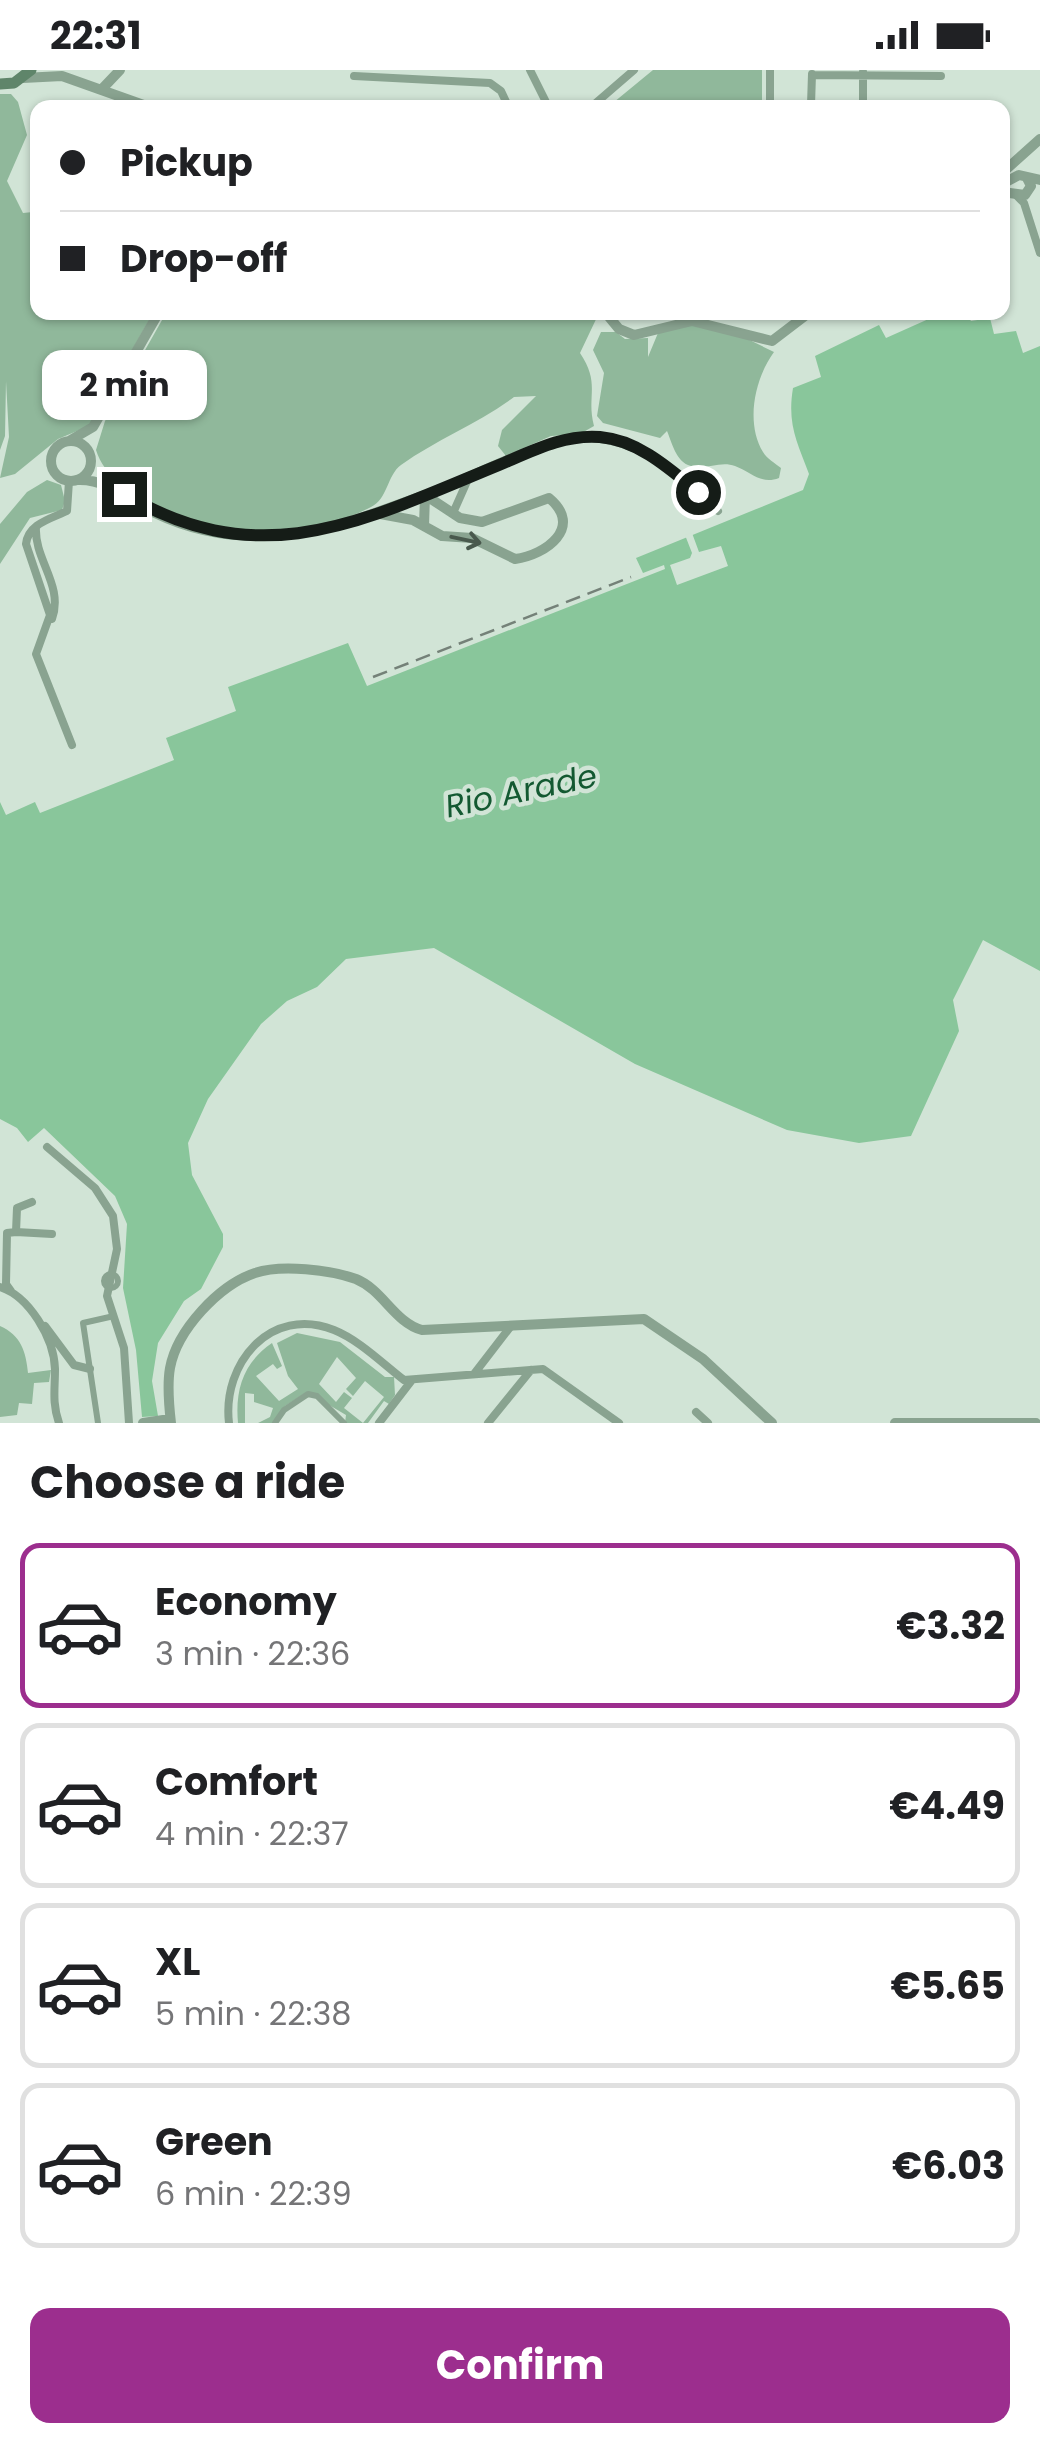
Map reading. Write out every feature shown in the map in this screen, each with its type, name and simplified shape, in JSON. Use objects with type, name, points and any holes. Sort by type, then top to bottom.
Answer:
[{"type":"main road","points":[[0,84],[27,74]]},
{"type":"street","points":[[102,89],[120,70]]},
{"type":"street","points":[[116,94],[120,70]]},
{"type":"street","points":[[530,70],[545,100]]},
{"type":"street","points":[[599,100],[634,70]]},
{"type":"street","points":[[770,70],[770,100]]},
{"type":"street","points":[[811,100],[812,72],[941,76]]},
{"type":"street","points":[[863,72],[863,100]]},
{"type":"street","points":[[27,74],[58,73],[131,100]]},
{"type":"street","points":[[354,76],[434,75],[493,84],[504,100]]},
{"type":"street","points":[[1010,182],[1017,158],[1040,139]]},
{"type":"street","points":[[1010,186],[1030,190],[1034,179]]},
{"type":"street","points":[[1010,187],[1024,203],[1040,253]]},
{"type":"street","points":[[155,320],[104,411],[88,432],[55,449],[51,461],[55,473],[73,481],[96,481],[197,529],[249,537],[290,537],[337,528],[565,439],[604,437],[652,458],[718,511]]},
{"type":"street","points":[[612,320],[634,335],[692,321],[772,341],[800,320]]},
{"type":"street","points":[[73,481],[90,469],[90,455],[104,411]]},
{"type":"street","points":[[69,441],[81,444],[100,474],[124,494]]},
{"type":"street","points":[[453,514],[470,476]]},
{"type":"street","points":[[72,745],[36,654],[50,623],[26,544],[29,532],[36,526],[71,509],[73,481]]},
{"type":"street","points":[[375,513],[394,514],[442,536],[472,538],[515,559],[553,547],[562,533],[556,505],[544,497],[482,522],[453,514],[426,495]]},
{"type":"street","points":[[424,526],[426,495]]},
{"type":"street","points":[[47,1147],[95,1188],[113,1216],[117,1249],[108,1288],[124,1348],[128,1423]]},
{"type":"street","points":[[16,1232],[17,1208],[32,1202]]},
{"type":"street","points":[[52,1234],[7,1233],[6,1284],[36,1310],[74,1365],[90,1369]]},
{"type":"street","points":[[142,1423],[170,1421],[169,1371],[183,1337],[220,1295],[252,1273],[268,1269],[352,1278],[372,1288],[405,1323],[422,1330],[634,1318],[656,1323],[772,1423]]},
{"type":"street","points":[[0,1288],[11,1290]]},
{"type":"street","points":[[23,1300],[52,1352],[52,1398],[59,1423]]},
{"type":"street","points":[[98,1423],[83,1324],[115,1315]]},
{"type":"street","points":[[229,1423],[228,1392],[244,1353],[270,1334],[299,1324],[347,1336],[404,1380],[543,1369],[619,1423]]},
{"type":"street","points":[[474,1374],[512,1325]]},
{"type":"street","points":[[488,1423],[530,1370]]},
{"type":"street","points":[[379,1423],[412,1380]]},
{"type":"street","points":[[275,1423],[284,1410],[308,1394],[317,1396],[344,1423]]},
{"type":"street","points":[[696,1412],[708,1423]]},
{"type":"street","points":[[896,1423],[1036,1423]]},
{"type":"shaded area","points":[[653,70],[762,70],[762,100],[617,100]]},
{"type":"shaded area","points":[[0,94],[11,94],[18,102],[27,135],[7,181],[23,213],[30,212],[30,320],[149,320],[89,426],[58,439],[15,474],[0,478],[9,437],[6,381],[5,436],[0,450]]},
{"type":"shaded area","points":[[162,320],[596,320],[580,353],[592,382],[594,426],[580,434],[551,436],[506,456],[498,446],[502,430],[536,396],[514,397],[401,465],[371,507],[316,526],[282,532],[232,530],[175,515],[148,503],[107,470],[96,450],[105,421]]},
{"type":"shaded area","points":[[693,324],[733,332],[774,352],[757,387],[754,427],[765,454],[781,468],[779,478],[761,479],[723,464],[688,465],[677,455],[667,431],[660,438],[603,423],[597,416],[604,373],[593,350],[601,332],[616,332],[625,339],[648,338],[648,357],[658,333]]},
{"type":"shaded area","points":[[47,480],[61,485],[65,501],[62,510],[30,518],[0,564],[0,524],[27,492]]},
{"type":"shaded area","points":[[0,1326],[21,1345],[28,1373],[51,1370],[49,1382],[34,1383],[32,1404],[19,1403],[17,1415],[0,1417]]},
{"type":"shaded area","points":[[297,1333],[340,1342],[385,1377],[394,1377],[395,1395],[389,1404],[384,1401],[368,1423],[363,1423],[345,1423],[346,1415],[307,1392],[285,1406],[272,1423],[258,1423],[270,1417],[273,1408],[254,1402],[254,1394],[245,1393],[245,1423],[238,1423],[243,1378],[254,1359],[272,1343],[282,1366],[277,1369],[273,1364],[256,1376],[279,1401],[298,1389],[288,1376],[277,1343]],"holes":[[[337,1357],[356,1378],[346,1389],[353,1396],[365,1381],[384,1397],[363,1423],[344,1408],[352,1398],[344,1392],[336,1402],[319,1384]]]},
{"type":"water","name":"Rio Arade","points":[[926,320],[990,320],[994,334],[1016,331],[1023,353],[1040,346],[1040,971],[983,940],[953,1000],[959,1031],[911,1136],[859,1143],[787,1130],[635,1064],[434,948],[346,959],[317,987],[287,1001],[261,1024],[208,1099],[188,1143],[192,1175],[223,1234],[223,1247],[201,1289],[184,1301],[158,1343],[152,1381],[158,1416],[142,1417],[136,1350],[123,1288],[127,1224],[115,1196],[44,1128],[28,1142],[17,1128],[0,1119],[0,802],[6,815],[35,802],[40,813],[174,760],[166,738],[236,711],[228,687],[348,643],[367,686],[665,569],[664,565],[643,573],[636,558],[803,490],[809,474],[794,432],[793,388],[821,377],[815,356],[879,325],[886,338]]},
{"type":"pier","points":[[692,533],[699,552],[721,546],[728,566],[677,585],[670,565],[690,558],[692,553],[685,535]]},
{"type":"railway","points":[[373,677],[631,577]]},
{"type":"route","points":[[124,494],[155,513],[197,529],[249,537],[290,537],[337,528],[541,446],[590,436],[632,445],[698,492]]}]
